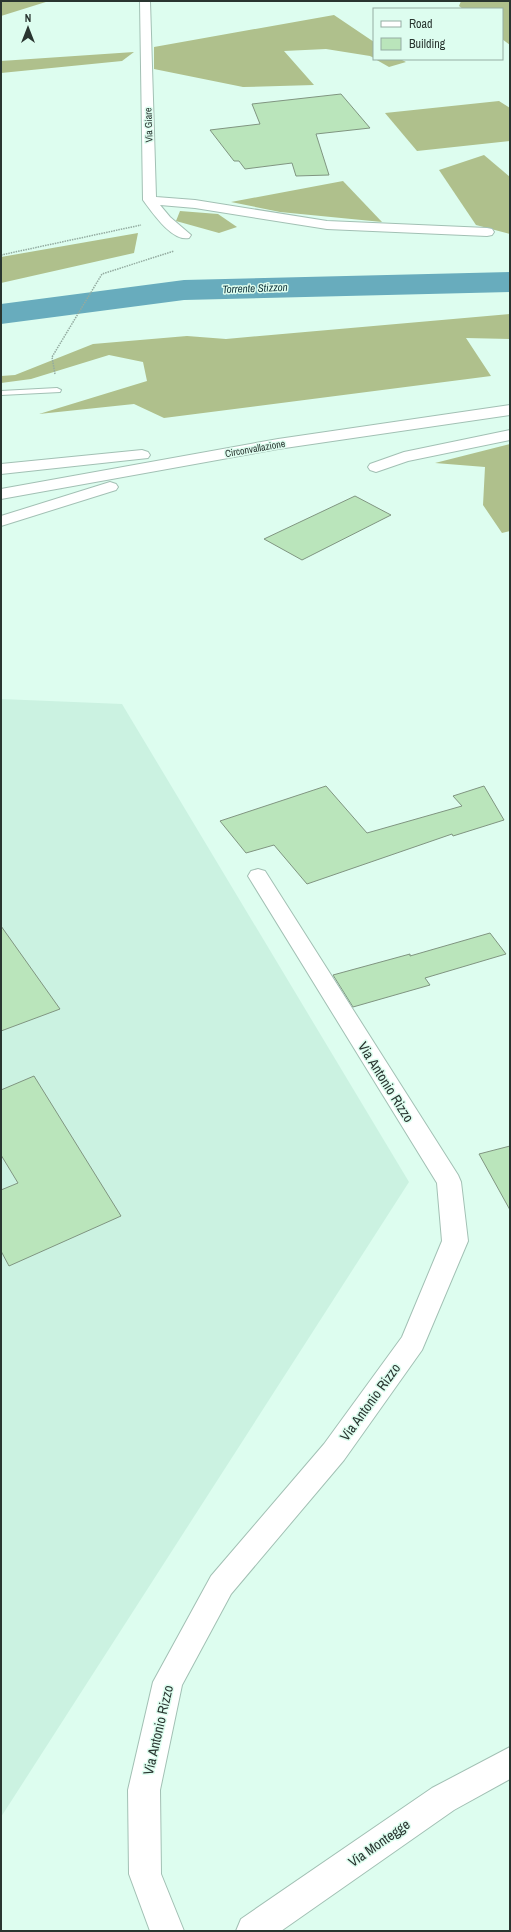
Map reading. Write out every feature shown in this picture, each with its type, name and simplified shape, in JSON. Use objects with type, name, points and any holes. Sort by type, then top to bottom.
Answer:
[{"type":"main road","name":"Via Giare","points":[[145,1],[150,200]]},
{"type":"main road","points":[[150,200],[165,220],[184,235]]},
{"type":"main road","points":[[150,200],[195,204],[327,225],[487,232]]},
{"type":"main road","name":"Circonvallazione","points":[[1,494],[225,453],[510,410]]},
{"type":"main road","points":[[376,467],[404,457],[510,435]]},
{"type":"main road","points":[[1,469],[197,450],[225,453]]},
{"type":"main road","points":[[1,521],[101,489],[202,469],[225,453]]},
{"type":"main road","name":"Via Antonio Rizzo","points":[[167,1931],[145,1874],[144,1790],[168,1682],[221,1585],[334,1452],[413,1342],[454,1241],[449,1182],[258,876]]},
{"type":"main road","name":"Via Montegge","points":[[253,1931],[442,1799],[510,1762]]},
{"type":"lane","points":[[1,393],[57,390]]},
{"type":"path","points":[[1,255],[165,220]]},
{"type":"path","points":[[57,390],[52,357],[102,274],[186,248],[184,235]]},
{"type":"shaded area","points":[[1,699],[122,704],[409,1182],[1,1817]]},
{"type":"green space","points":[[1,1],[49,1],[1,16]]},
{"type":"green space","points":[[461,1],[510,1],[510,45],[503,40],[503,8],[462,8],[459,6]]},
{"type":"green space","points":[[334,15],[373,41],[373,58],[326,49],[284,51],[314,85],[243,87],[154,69],[154,47]]},
{"type":"green space","points":[[134,52],[122,61],[1,73],[1,61]]},
{"type":"green space","points":[[377,60],[402,60],[406,62],[389,67]]},
{"type":"green space","points":[[499,101],[510,108],[510,141],[417,151],[385,113]]},
{"type":"green space","points":[[484,155],[510,177],[510,234],[476,225],[439,170]]},
{"type":"green space","points":[[343,181],[382,222],[280,212],[231,202]]},
{"type":"green space","points":[[180,211],[218,214],[237,227],[219,233],[176,221]]},
{"type":"green space","points":[[138,233],[134,253],[1,283],[1,257]]},
{"type":"green space","points":[[510,314],[510,339],[466,338],[491,376],[164,418],[134,404],[39,414],[147,381],[143,362],[109,355],[31,379],[1,383],[1,376],[15,375],[93,344],[187,336],[226,339]]},
{"type":"green space","points":[[510,444],[510,531],[502,533],[483,505],[485,467],[435,463]]},
{"type":"building","points":[[341,94],[370,128],[316,134],[329,175],[296,176],[292,163],[245,169],[239,161],[234,161],[210,130],[260,124],[252,104]]},
{"type":"building","points":[[355,496],[391,515],[302,560],[264,539]]},
{"type":"building","points":[[326,786],[367,833],[462,806],[453,796],[484,786],[504,820],[453,836],[452,834],[307,884],[274,845],[246,853],[220,821]]},
{"type":"building","points":[[1,926],[60,1009],[1,1031]]},
{"type":"building","points":[[490,933],[506,954],[425,978],[430,985],[353,1007],[333,975],[410,954],[410,956]]},
{"type":"building","points":[[34,1076],[121,1216],[9,1266],[1,1251],[1,1190],[18,1183],[1,1155],[1,1090]]},
{"type":"building","points":[[510,1146],[510,1210],[479,1154]]},
{"type":"waterway","name":"Torrente Stizzon","points":[[1,314],[184,290],[510,282]]}]
